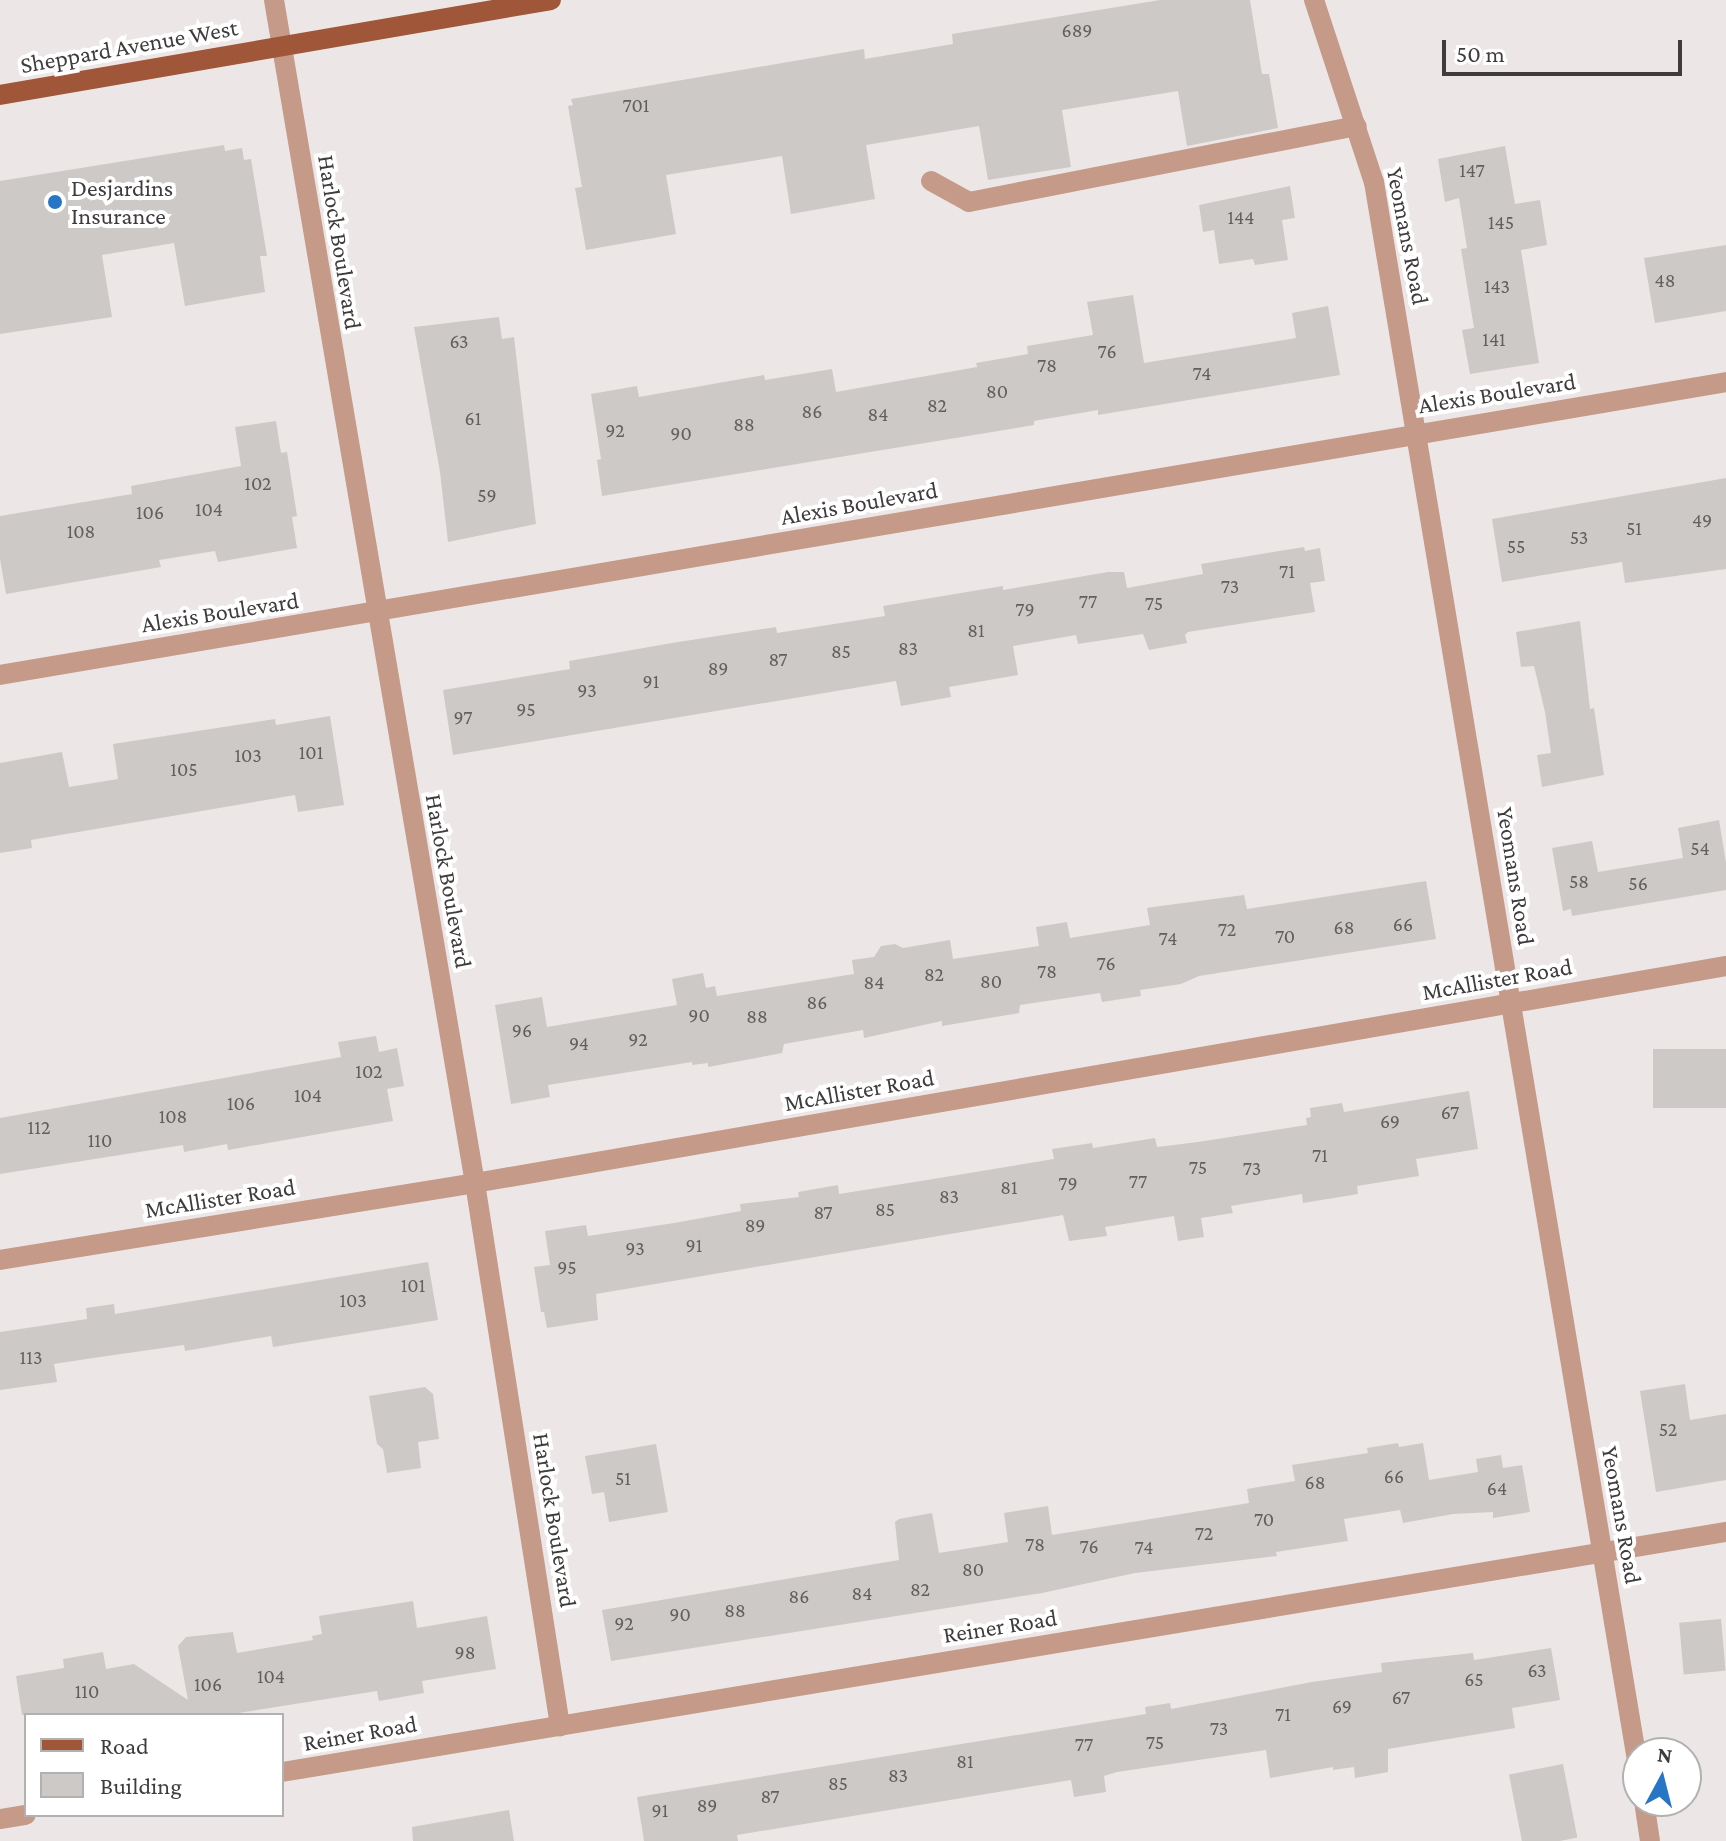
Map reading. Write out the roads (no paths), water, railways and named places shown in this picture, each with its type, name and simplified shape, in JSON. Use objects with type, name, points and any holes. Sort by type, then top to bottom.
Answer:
[{"type":"main road","name":"Sheppard Avenue West","points":[[0,95],[551,0]]},
{"type":"street","name":"Harlock Boulevard","points":[[274,0],[475,1183],[560,1726]]},
{"type":"street","name":"Yeomans Road","points":[[1314,0],[1374,182],[1633,1737]]},
{"type":"street","points":[[931,181],[969,202],[1357,126]]},
{"type":"street","name":"Alexis Boulevard","points":[[0,675],[376,613],[1417,432],[1726,382]]},
{"type":"street","name":"McAllister Road","points":[[0,1260],[475,1183],[1726,966]]},
{"type":"street","name":"Reiner Road","points":[[284,1772],[1726,1532]]},
{"type":"street","points":[[0,1819],[24,1815]]},
{"type":"street","points":[[1646,1817],[1650,1841]]},
{"type":"place","name":"Desjardins Insurance","points":[[55,202]]}]
